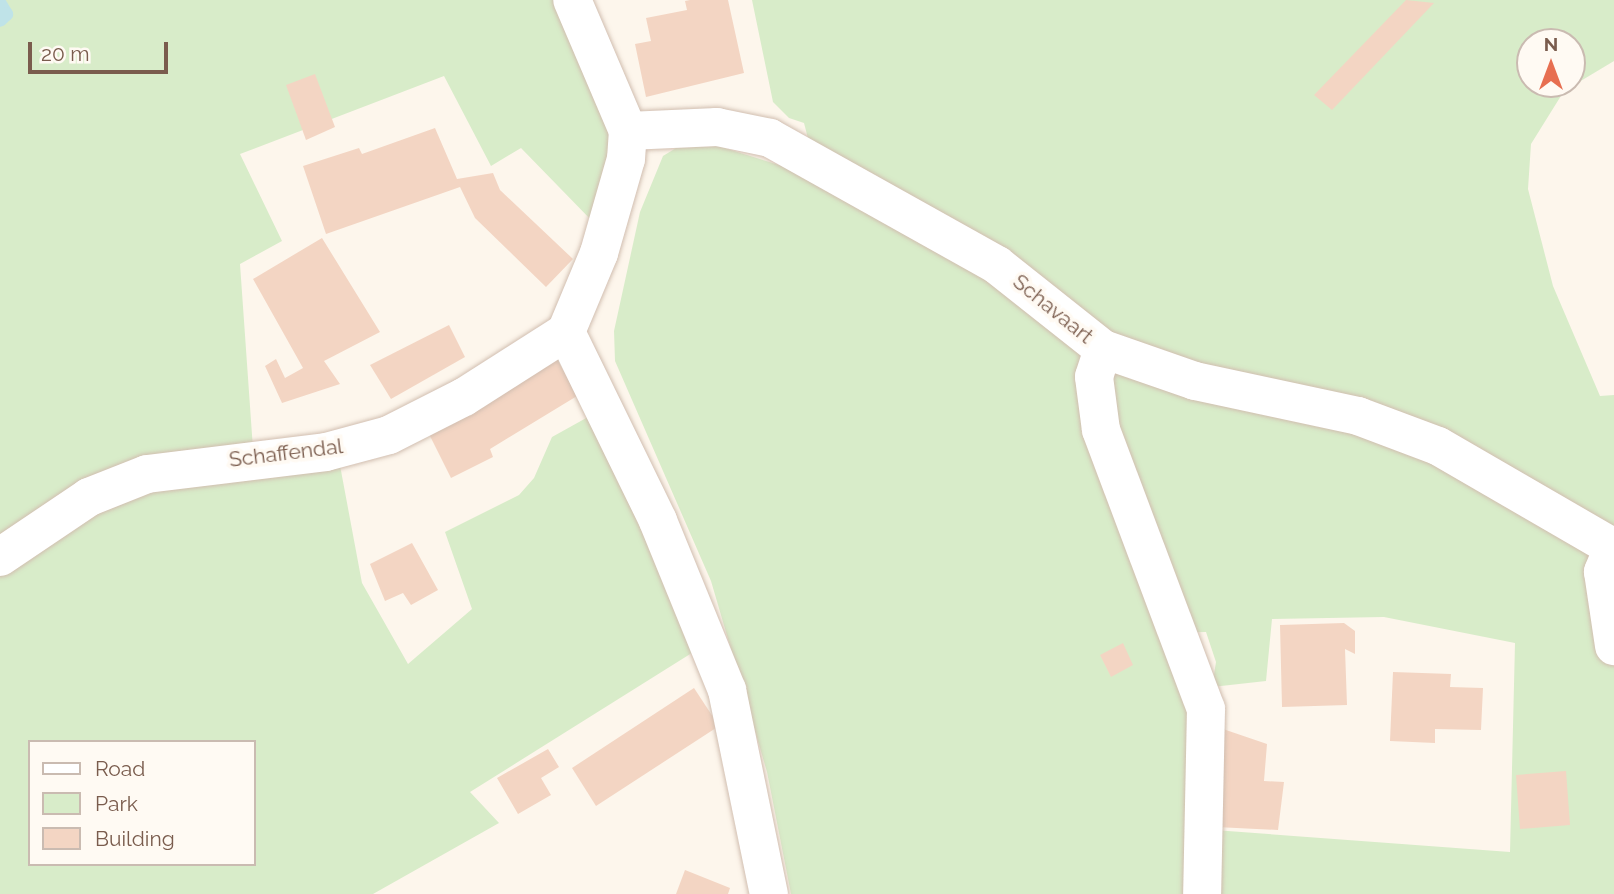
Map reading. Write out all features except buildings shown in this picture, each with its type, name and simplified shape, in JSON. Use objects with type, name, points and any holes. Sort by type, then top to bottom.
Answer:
[{"type":"street","points":[[572,0],[628,131],[626,159],[599,253],[566,332],[658,521],[727,690],[769,894]]},
{"type":"street","name":"Schavaart","points":[[628,131],[718,127],[770,138],[997,265],[1103,349],[1195,381],[1358,416],[1438,446],[1614,548]]},
{"type":"street","name":"Schaffendal","points":[[0,557],[89,497],[147,474],[326,452],[389,435],[464,397],[566,332]]},
{"type":"street","points":[[1103,349],[1094,377],[1101,430],[1206,709],[1202,894]]},
{"type":"street","points":[[1614,548],[1603,572],[1614,646]]},
{"type":"green space","points":[[0,0],[561,0],[612,134],[595,224],[521,148],[491,166],[444,76],[240,154],[282,241],[240,264],[253,449],[0,541]]},
{"type":"green space","points":[[752,0],[1614,0],[1614,61],[1586,78],[1586,28],[1516,28],[1516,98],[1560,98],[1531,144],[1528,189],[1553,286],[1600,396],[1614,395],[1614,894],[1215,894],[1214,830],[1510,852],[1515,643],[1384,617],[1272,619],[1266,681],[1212,687],[1216,662],[1206,632],[1166,633],[1187,688],[1192,894],[791,894],[767,772],[711,581],[615,361],[614,331],[640,212],[663,156],[676,148],[718,146],[818,177],[804,123],[789,118],[773,102]]},
{"type":"green space","points":[[597,412],[695,651],[470,792],[499,823],[373,894],[0,894],[0,576],[102,505],[162,481],[339,460],[362,583],[408,664],[472,609],[445,532],[519,495],[534,478],[552,437]]},
{"type":"waterway","points":[[0,4],[6,14],[0,20]]}]
